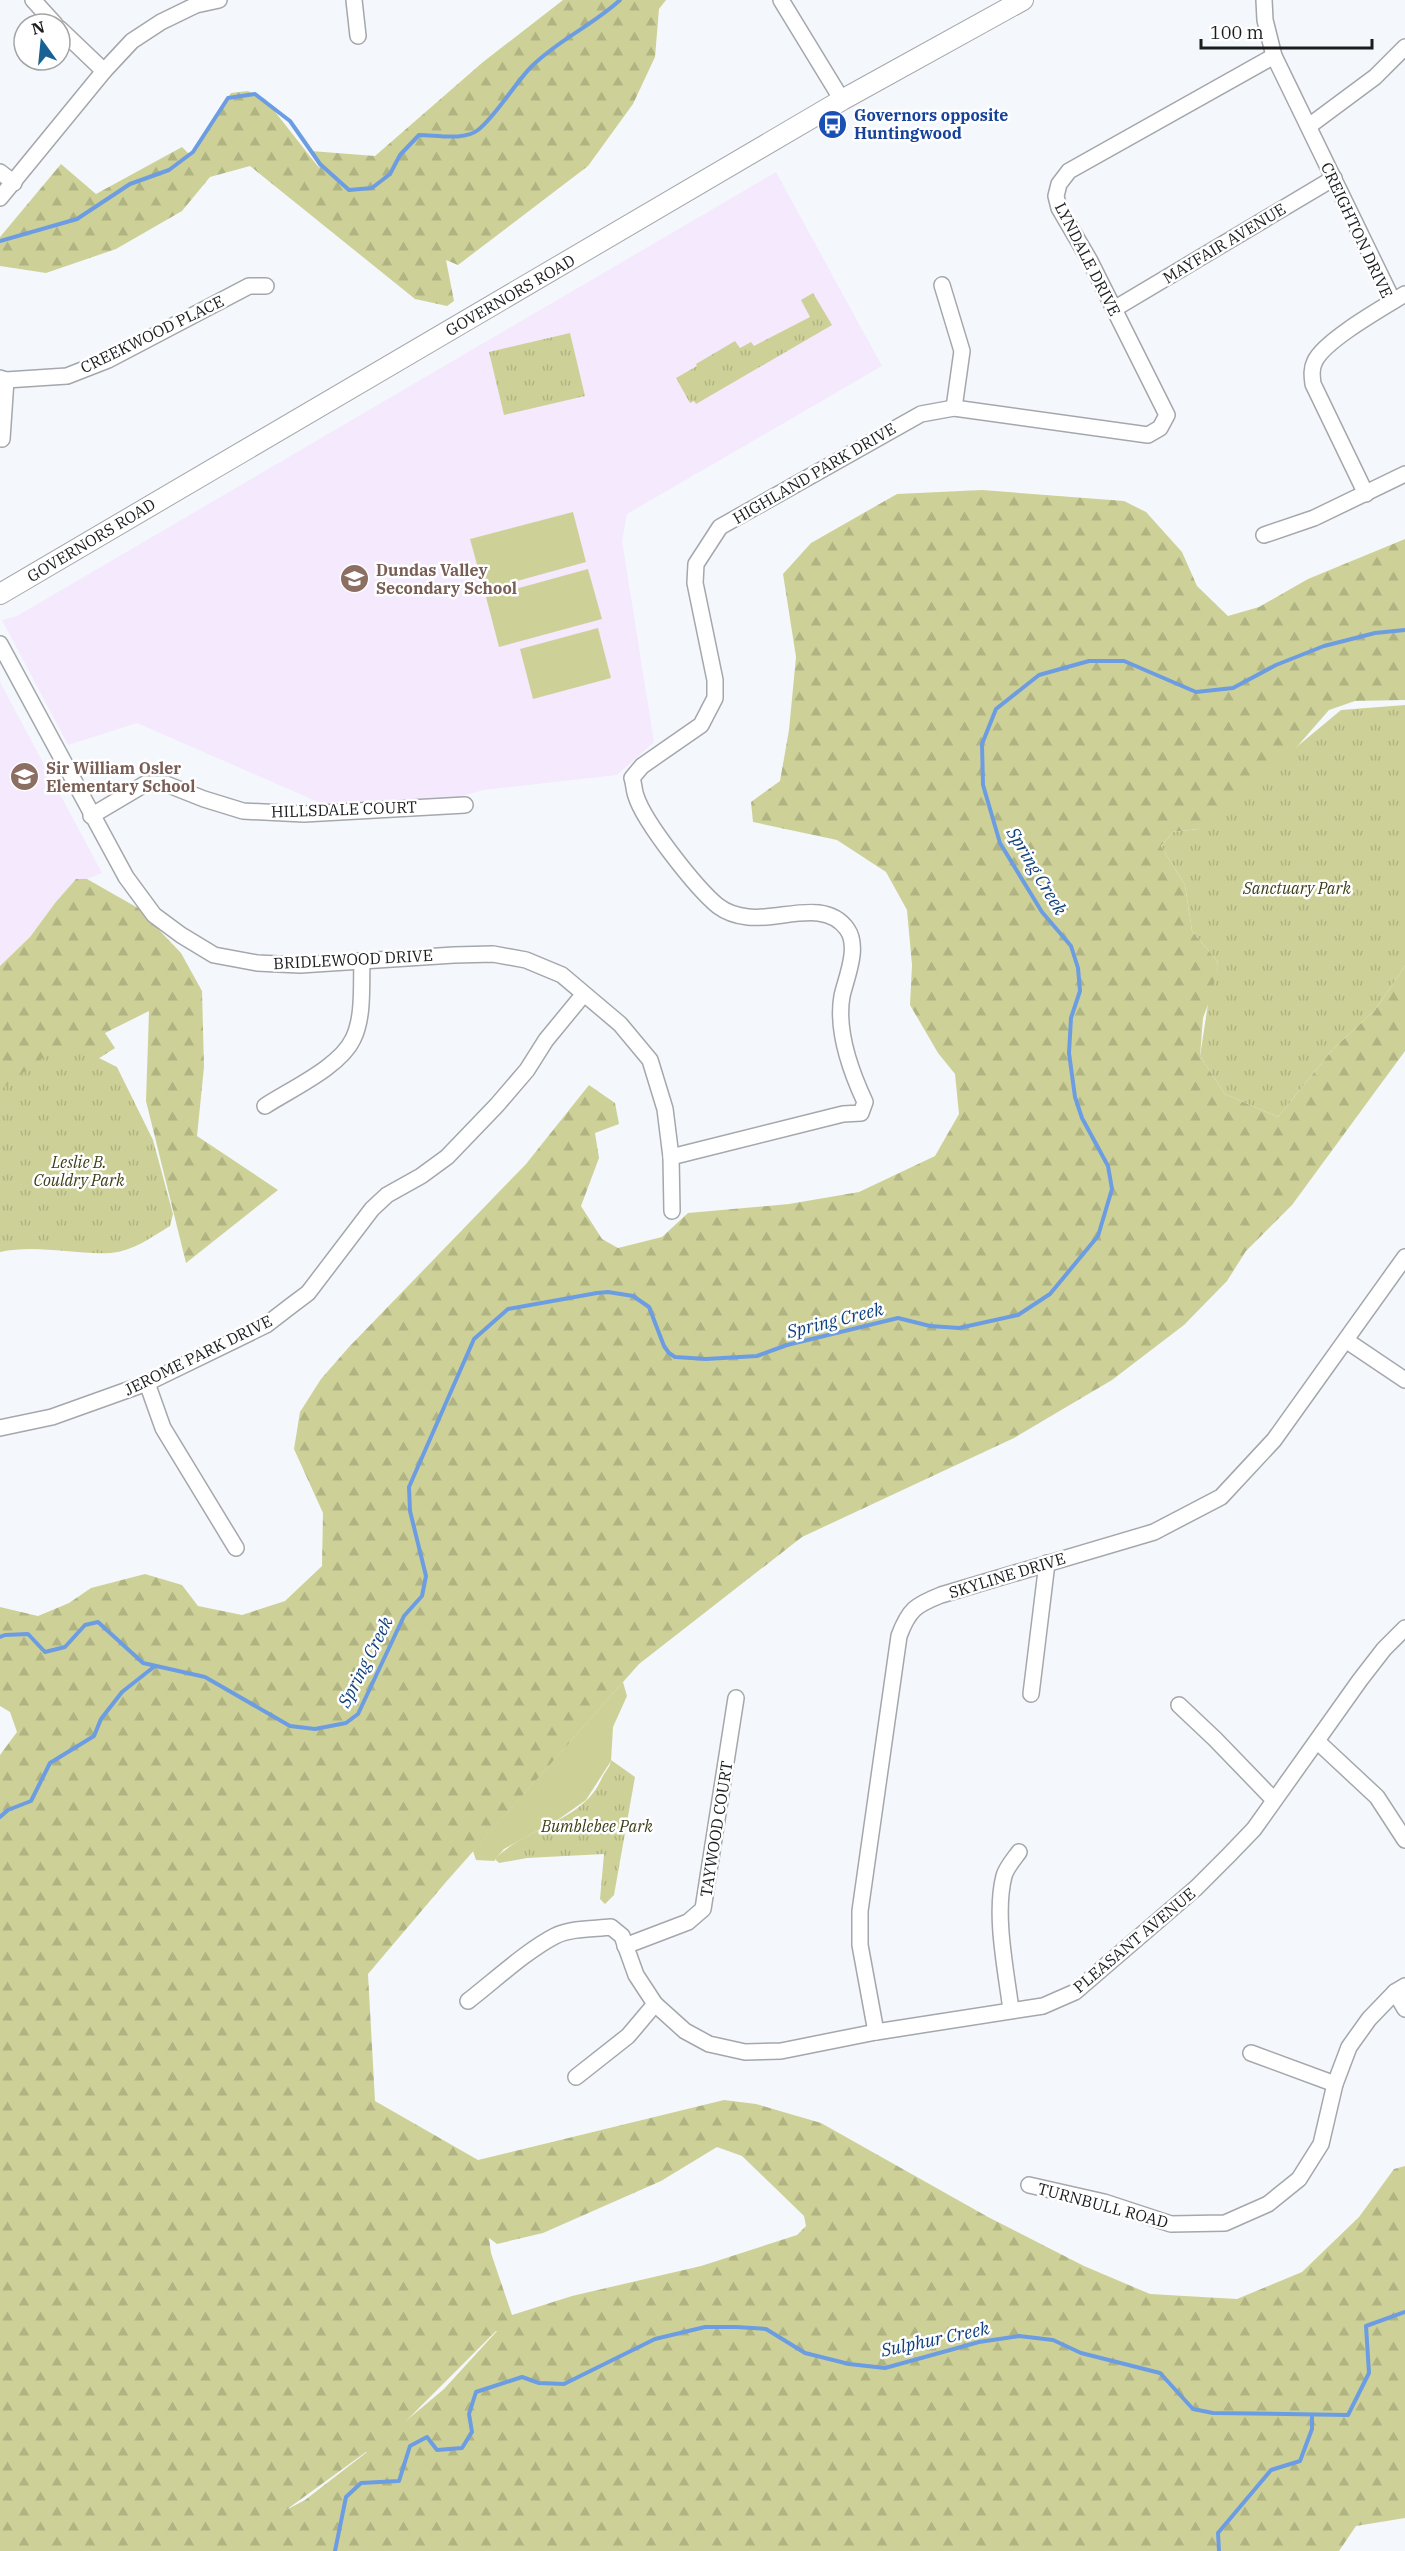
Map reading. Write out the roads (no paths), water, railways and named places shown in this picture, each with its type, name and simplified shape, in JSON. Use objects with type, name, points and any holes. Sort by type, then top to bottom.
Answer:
[{"type":"main road","name":"GOVERNORS ROAD","points":[[0,594],[842,100],[1023,0]]},
{"type":"street","points":[[33,0],[44,12]]},
{"type":"street","points":[[0,198],[104,71],[132,41],[195,2],[219,0]]},
{"type":"street","points":[[354,0],[358,36]]},
{"type":"street","points":[[781,0],[842,100]]},
{"type":"street","name":"CREIGHTON DRIVE","points":[[1264,0],[1265,20],[1274,56],[1334,178],[1399,297],[1340,337],[1316,359],[1312,371],[1313,384],[1366,494]]},
{"type":"street","points":[[72,40],[104,71]]},
{"type":"street","points":[[1309,126],[1375,77],[1405,47]]},
{"type":"street","name":"LYNDALE DRIVE","points":[[1160,428],[1167,415],[1114,309],[1059,208],[1056,196],[1059,183],[1069,171],[1274,56]]},
{"type":"street","points":[[0,172],[14,183]]},
{"type":"street","name":"MAYFAIR AVENUE","points":[[1114,309],[1334,178]]},
{"type":"street","points":[[942,285],[962,351],[954,408]]},
{"type":"street","name":"CREEKWOOD PLACE","points":[[3,379],[66,376],[108,360],[249,286],[266,286]]},
{"type":"street","points":[[2,439],[3,379]]},
{"type":"street","name":"HIGHLAND PARK DRIVE","points":[[671,1157],[843,1114],[861,1113],[865,1102],[857,1084],[842,1024],[842,998],[849,974],[852,945],[849,931],[834,916],[810,913],[749,918],[718,906],[684,870],[636,798],[632,778],[642,766],[701,725],[715,698],[715,680],[695,583],[696,564],[707,544],[720,527],[921,414],[954,408],[1148,435],[1160,428]]},
{"type":"street","points":[[1264,535],[1314,518],[1405,474]]},
{"type":"street","name":"BRIDLEWOOD DRIVE","points":[[0,644],[126,877],[154,915],[214,955],[257,963],[300,965],[493,954],[526,960],[562,975],[620,1024],[650,1060],[665,1109],[671,1157],[672,1211]]},
{"type":"street","name":"HILLSDALE COURT","points":[[91,816],[145,784],[166,784],[243,811],[304,814],[465,805]]},
{"type":"street","points":[[265,1106],[342,1056],[354,1038],[359,1018],[362,961]]},
{"type":"street","name":"JEROME PARK DRIVE","points":[[0,1428],[52,1416],[147,1383],[266,1325],[308,1293],[372,1209],[387,1195],[421,1176],[447,1157],[497,1105],[527,1070],[546,1040],[583,994]]},
{"type":"street","name":"SKYLINE DRIVE","points":[[876,2032],[860,1945],[860,1911],[899,1636],[906,1616],[919,1603],[1154,1532],[1221,1497],[1274,1440],[1405,1257]]},
{"type":"street","points":[[1347,1341],[1405,1380]]},
{"type":"street","points":[[147,1383],[163,1428],[236,1548]]},
{"type":"street","points":[[1031,1694],[1047,1563]]},
{"type":"street","name":"PLEASANT AVENUE","points":[[624,1941],[636,1976],[655,2004],[693,2036],[710,2044],[745,2052],[781,2051],[876,2032],[1043,2006],[1075,1992],[1196,1887],[1254,1829],[1360,1680],[1384,1649],[1405,1628]]},
{"type":"street","name":"TAYWOOD COURT","points":[[624,1941],[688,1922],[703,1909],[736,1698]]},
{"type":"street","points":[[1179,1705],[1274,1800]]},
{"type":"street","points":[[1318,1742],[1377,1797],[1405,1840]]},
{"type":"street","points":[[1011,2010],[1002,1944],[1002,1907],[1005,1875],[1019,1852]]},
{"type":"street","points":[[468,2001],[556,1935],[611,1927],[624,1941]]},
{"type":"street","points":[[1400,1989],[1405,2009]]},
{"type":"street","name":"TURNBULL ROAD","points":[[1029,2185],[1104,2202],[1171,2224],[1225,2223],[1268,2204],[1299,2179],[1321,2144],[1335,2084],[1349,2047],[1369,2019],[1400,1989]]},
{"type":"street","points":[[576,2077],[628,2036],[655,2004]]},
{"type":"street","points":[[1251,2054],[1335,2084]]},
{"type":"waterway","points":[[0,241],[77,219],[130,184],[169,170],[193,152],[228,98],[255,94],[290,121],[320,164],[349,190],[372,188],[390,174],[400,155],[419,135],[450,137],[478,130],[532,66],[553,48],[620,0]]},
{"type":"waterway","name":"Spring Creek","points":[[0,1637],[28,1634],[45,1652],[65,1647],[85,1625],[98,1622],[143,1663],[205,1677],[290,1726],[315,1729],[346,1723],[358,1714],[404,1616],[422,1596],[426,1576],[410,1511],[409,1487],[474,1339],[508,1309],[597,1293],[608,1292],[633,1296],[649,1307],[669,1353],[675,1357],[706,1359],[757,1356],[787,1345],[898,1318],[930,1326],[959,1328],[1018,1315],[1050,1294],[1098,1236],[1112,1189],[1108,1166],[1082,1118],[1075,1097],[1069,1053],[1071,1018],[1080,991],[1078,968],[1071,946],[1042,912],[1000,843],[983,785],[982,744],[996,709],[1039,675],[1089,661],[1124,661],[1196,692],[1233,688],[1276,665],[1324,646],[1375,633],[1405,630]]},
{"type":"waterway","points":[[0,1817],[8,1810],[31,1801],[50,1763],[94,1736],[101,1719],[122,1692],[155,1666]]},
{"type":"waterway","name":"Sulphur Creek","points":[[335,2551],[346,2497],[361,2483],[399,2481],[410,2446],[427,2437],[437,2450],[462,2448],[472,2432],[469,2414],[476,2392],[522,2377],[539,2383],[564,2384],[655,2339],[705,2327],[766,2329],[805,2353],[849,2364],[885,2368],[979,2342],[1019,2336],[1053,2340],[1081,2353],[1160,2373],[1193,2409],[1213,2413],[1348,2415],[1369,2373],[1366,2326],[1405,2312]]},
{"type":"waterway","points":[[1219,2551],[1218,2533],[1271,2470],[1300,2461],[1312,2429],[1312,2416]]},
{"type":"place","name":"Governors opposite Huntingwood","points":[[833,124]]},
{"type":"place","name":"Dundas Valley Secondary School","points":[[355,579]]},
{"type":"place","name":"Sir William Osler Elementary School","points":[[25,777]]},
{"type":"park label","name":"Sanctuary Park","points":[[1297,888]]},
{"type":"park label","name":"Leslie B. Couldry Park","points":[[79,1171]]},
{"type":"park label","name":"Bumblebee Park","points":[[597,1826]]}]
